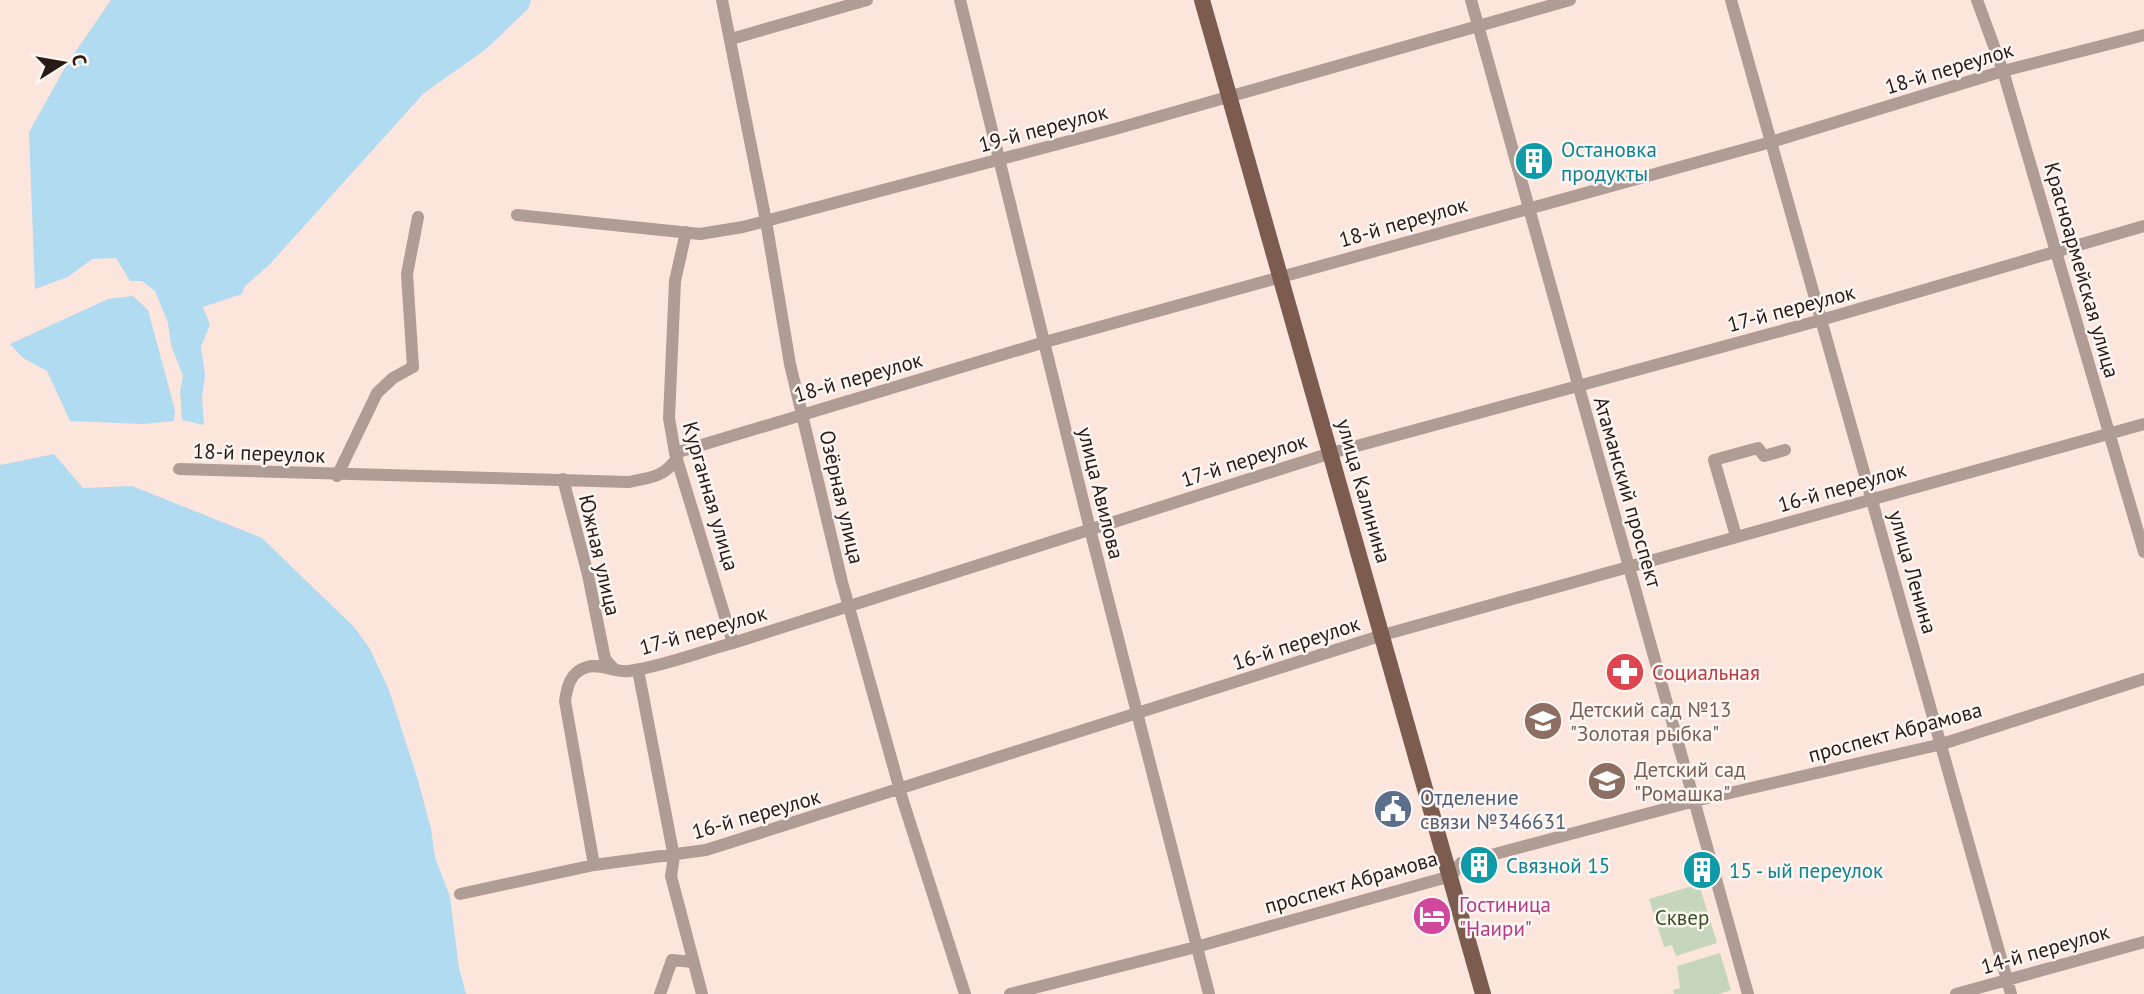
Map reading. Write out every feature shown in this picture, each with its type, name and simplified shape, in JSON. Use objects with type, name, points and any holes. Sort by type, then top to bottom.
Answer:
[{"type":"main road","name":"улица Калинина","points":[[1202,0],[1483,994]]},
{"type":"street","name":"Озёрная улица","points":[[722,0],[802,413],[849,605],[900,790],[965,994]]},
{"type":"street","points":[[731,39],[867,0]]},
{"type":"street","name":"улица Авилова","points":[[960,0],[1090,529],[1209,994]]},
{"type":"street","name":"Атаманский проспект","points":[[1471,0],[1748,994]]},
{"type":"street","name":"19-й переулок","points":[[517,215],[700,234],[766,221],[1230,96],[1570,0]]},
{"type":"street","name":"улица Ленина","points":[[1731,0],[2011,994]]},
{"type":"street","name":"Красноармейская улица","points":[[1977,0],[2003,71],[2144,552]]},
{"type":"street","name":"18-й переулок","points":[[178,469],[337,476],[606,482],[649,478],[669,471],[676,456],[802,413],[1045,342],[1771,142],[2003,71],[2144,35]]},
{"type":"street","name":"18-й переулок","points":[[337,476],[377,393],[393,378],[413,367],[407,274],[418,218]]},
{"type":"street","name":"17-й переулок","points":[[594,865],[567,724],[567,684],[575,674],[587,667],[604,667],[621,672],[638,670],[733,643],[1331,453],[1821,320],[2144,226]]},
{"type":"street","name":"Курганная улица","points":[[686,232],[676,281],[669,418],[676,456],[733,643]]},
{"type":"street","name":"16-й переулок","points":[[460,894],[594,865],[674,857],[706,850],[1383,635],[2144,424]]},
{"type":"street","points":[[1736,536],[1714,460],[1758,449],[1764,456],[1785,450]]},
{"type":"street","name":"Южная улица","points":[[563,479],[588,575],[605,659],[610,667],[621,672]]},
{"type":"street","points":[[638,670],[674,857],[671,876],[702,994]]},
{"type":"street","name":"проспект Абрамова","points":[[1010,994],[1196,947],[1451,876],[1461,863],[1695,801],[1942,744],[2144,679]]},
{"type":"street","name":"14-й переулок","points":[[1956,994],[2144,942]]},
{"type":"street","points":[[660,994],[672,960],[693,962]]},
{"type":"green space","name":"Сквер","points":[[1699,884],[1717,943],[1676,956],[1672,945],[1664,947],[1649,899]]},
{"type":"green space","points":[[1720,953],[1731,990],[1719,994],[1674,994],[1673,990],[1680,988],[1677,966]]},
{"type":"water","points":[[111,0],[531,0],[528,9],[485,50],[424,93],[269,265],[245,286],[242,294],[203,307],[210,325],[201,346],[205,375],[202,397],[204,425],[182,420],[180,391],[183,376],[171,345],[168,323],[155,291],[142,281],[130,281],[116,258],[92,259],[68,277],[35,289],[29,132],[67,64]]},
{"type":"water","points":[[133,296],[148,310],[175,410],[174,421],[143,424],[70,421],[47,371],[23,358],[10,344],[108,299]]},
{"type":"water","points":[[54,454],[83,488],[132,486],[262,538],[355,628],[370,649],[389,690],[418,780],[431,829],[435,857],[450,897],[459,968],[466,994],[0,994],[0,465]]},
{"type":"place","name":"Остановка продукты","points":[[1534,161]]},
{"type":"place","name":"Социальная","points":[[1625,672]]},
{"type":"place","name":"Детский сад №13 \"Золотая рыбка\"","points":[[1543,721]]},
{"type":"place","name":"Детский сад \"Ромашка\"","points":[[1607,781]]},
{"type":"place","name":"Отделение связи №346631","points":[[1393,809]]},
{"type":"place","name":"Связной 15","points":[[1479,865]]},
{"type":"place","name":"15 - ый переулок","points":[[1702,870]]},
{"type":"place","name":"Гостиница \"Наири\"","points":[[1432,916]]}]
